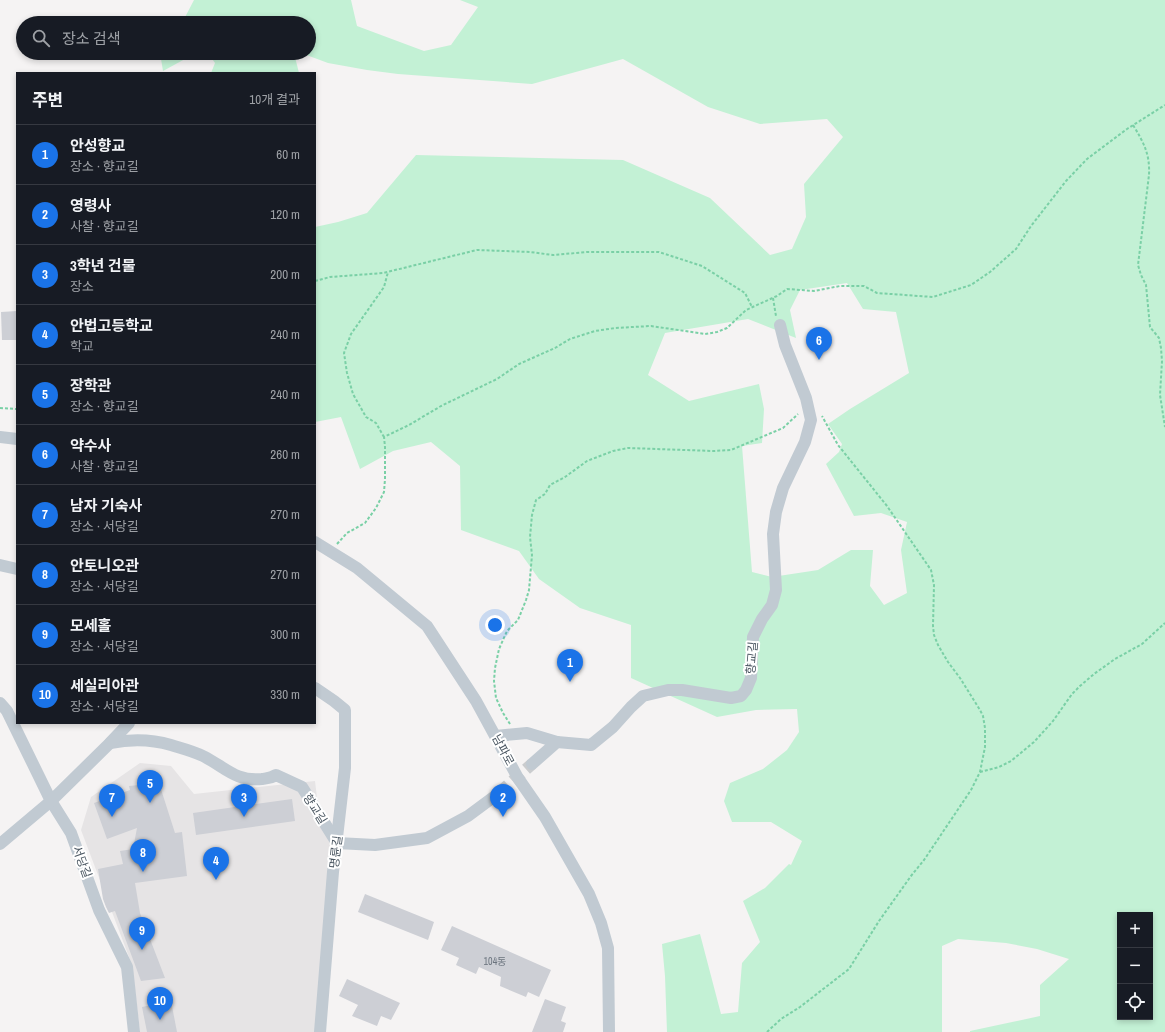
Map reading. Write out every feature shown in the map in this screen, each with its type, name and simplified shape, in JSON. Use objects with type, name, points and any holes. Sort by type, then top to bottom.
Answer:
[{"type":"street","name":"향교길","points":[[496,736],[527,733],[557,742],[591,745],[613,727],[643,696],[668,690],[682,690],[731,698],[741,696],[746,690],[751,678],[753,637],[762,619],[772,605],[776,590],[773,534],[776,512],[783,488],[806,442],[811,420],[803,411],[806,398],[785,345],[780,325]]},
{"type":"street","points":[[0,437],[16,440]]},
{"type":"street","name":"남파로","points":[[316,543],[357,568],[427,626],[476,701],[518,778],[545,817],[589,894],[601,923],[608,948],[609,1032]]},
{"type":"street","points":[[0,565],[16,569]]},
{"type":"street","name":"명륜길","points":[[316,689],[334,700],[345,710],[345,768],[328,930],[320,1032]]},
{"type":"street","name":"서당길","points":[[0,703],[8,711],[51,801],[70,832],[99,910],[127,967],[134,1032]]},
{"type":"street","points":[[0,844],[51,801],[128,724]]},
{"type":"street","name":"향교길","points":[[110,743],[122,740],[148,740],[170,744],[202,756],[238,777],[254,780],[272,778],[276,774],[302,787],[337,843]]},
{"type":"street","points":[[532,764],[557,742]]},
{"type":"street","points":[[337,843],[374,844],[427,838],[468,816],[499,793]]},
{"type":"path","points":[[384,437],[409,425],[441,406],[497,379],[518,364],[555,348],[570,339],[595,331],[615,328],[651,326],[705,334],[717,332],[727,328],[746,310],[773,298],[786,289],[814,291],[840,286],[864,286],[877,293],[933,297],[971,285],[990,272],[1016,249],[1031,226],[1066,181],[1087,159],[1134,125],[1165,105]]},
{"type":"path","points":[[1134,125],[1144,144],[1150,163],[1138,265],[1146,285],[1150,326],[1159,338],[1161,348],[1162,361],[1160,395],[1165,427]]},
{"type":"path","points":[[316,281],[330,277],[383,273],[477,250],[530,252],[553,255],[587,252],[659,252],[702,266],[744,293],[752,308]]},
{"type":"path","points":[[330,552],[347,533],[365,522],[376,508],[384,492],[384,437],[376,423],[366,417],[353,394],[347,373],[344,353],[351,334],[384,287],[388,272]]},
{"type":"path","points":[[773,298],[775,314],[780,325]]},
{"type":"path","points":[[0,408],[16,409]]},
{"type":"path","points":[[518,734],[503,713],[496,698],[494,681],[499,649],[507,631],[518,620],[529,590],[532,555],[530,537],[532,515],[536,500],[545,494],[550,485],[565,477],[587,461],[613,451],[628,448],[713,451],[731,450],[783,428],[803,411],[822,417],[838,445],[887,506],[931,570],[934,585],[933,626],[936,640],[948,662],[983,716],[985,728],[985,747],[980,772],[971,790],[924,860],[879,921],[849,969],[800,1007],[781,1019],[767,1032]]},
{"type":"path","points":[[980,772],[999,767],[1011,761],[1034,742],[1053,721],[1072,694],[1080,686],[1115,659],[1142,644],[1165,623]]},
{"type":"shaded area","points":[[140,763],[171,766],[194,794],[315,781],[318,806],[334,842],[321,1032],[140,1032],[132,965],[81,830],[91,797]]},
{"type":"green space","points":[[194,0],[351,0],[357,26],[424,51],[451,45],[478,7],[460,0],[1165,0],[1165,1032],[970,1032],[1040,1016],[1040,985],[1069,959],[1037,949],[1006,943],[958,939],[942,946],[942,1032],[667,1032],[662,944],[700,934],[721,1014],[738,1012],[742,963],[760,942],[743,901],[765,888],[789,864],[791,865],[802,841],[771,822],[732,822],[724,801],[730,783],[763,769],[787,750],[799,732],[797,709],[756,710],[717,717],[631,678],[631,625],[580,608],[539,579],[519,551],[461,530],[460,466],[431,442],[393,451],[360,469],[341,417],[316,422],[316,227],[367,213],[416,155],[623,160],[710,198],[770,255],[792,249],[806,217],[804,184],[843,137],[827,119],[760,124],[708,107],[623,59],[532,84],[398,74],[328,63],[316,59],[316,16],[186,16]],"holes":[[[847,283],[863,309],[896,312],[909,373],[828,424],[842,444],[839,452],[826,464],[854,516],[881,513],[907,522],[901,550],[907,593],[884,605],[870,586],[873,550],[851,550],[818,570],[772,577],[752,572],[742,446],[762,443],[764,409],[759,384],[689,401],[648,375],[665,333],[748,319],[796,338],[790,310],[800,290]]]},
{"type":"green space","points":[[161,60],[183,60],[163,71]]},
{"type":"green space","points":[[213,60],[296,60],[299,72],[211,72],[215,63]]},
{"type":"building","points":[[16,311],[16,340],[2,340],[1,312]]},
{"type":"building","points":[[159,783],[175,833],[182,832],[187,876],[135,883],[140,913],[165,978],[141,981],[115,911],[109,913],[106,907],[103,899],[98,869],[123,864],[120,851],[133,849],[137,828],[107,839],[94,803],[130,790],[129,786]]},
{"type":"building","points":[[292,799],[295,821],[196,835],[193,813]]},
{"type":"building","points":[[365,894],[434,922],[428,940],[358,912]]},
{"type":"building","points":[[452,926],[551,970],[539,997],[528,992],[526,997],[500,986],[501,977],[479,967],[476,974],[456,965],[459,958],[441,950]]},
{"type":"building","points":[[347,979],[400,1003],[391,1020],[381,1016],[377,1026],[352,1016],[358,1005],[339,996]]},
{"type":"building","points":[[545,999],[566,1007],[561,1021],[566,1023],[563,1032],[532,1032]]},
{"type":"building","points":[[171,1001],[177,1032],[147,1032],[142,1007]]},
{"type":"tunnel","points":[[499,793],[532,764]]},
{"type":"place","name":"약수사","points":[[819,360]]},
{"type":"place","name":"안성향교","points":[[570,682]]},
{"type":"place","name":"장학관","points":[[150,803]]},
{"type":"place","name":"남자 기숙사","points":[[112,817]]},
{"type":"place","name":"3학년 건물","points":[[244,817]]},
{"type":"place","name":"영령사","points":[[503,817]]},
{"type":"place","name":"안토니오관","points":[[143,872]]},
{"type":"place","name":"안법고등학교","points":[[216,880]]},
{"type":"place","name":"모세홀","points":[[142,950]]},
{"type":"place","name":"세실리아관","points":[[160,1020]]}]
